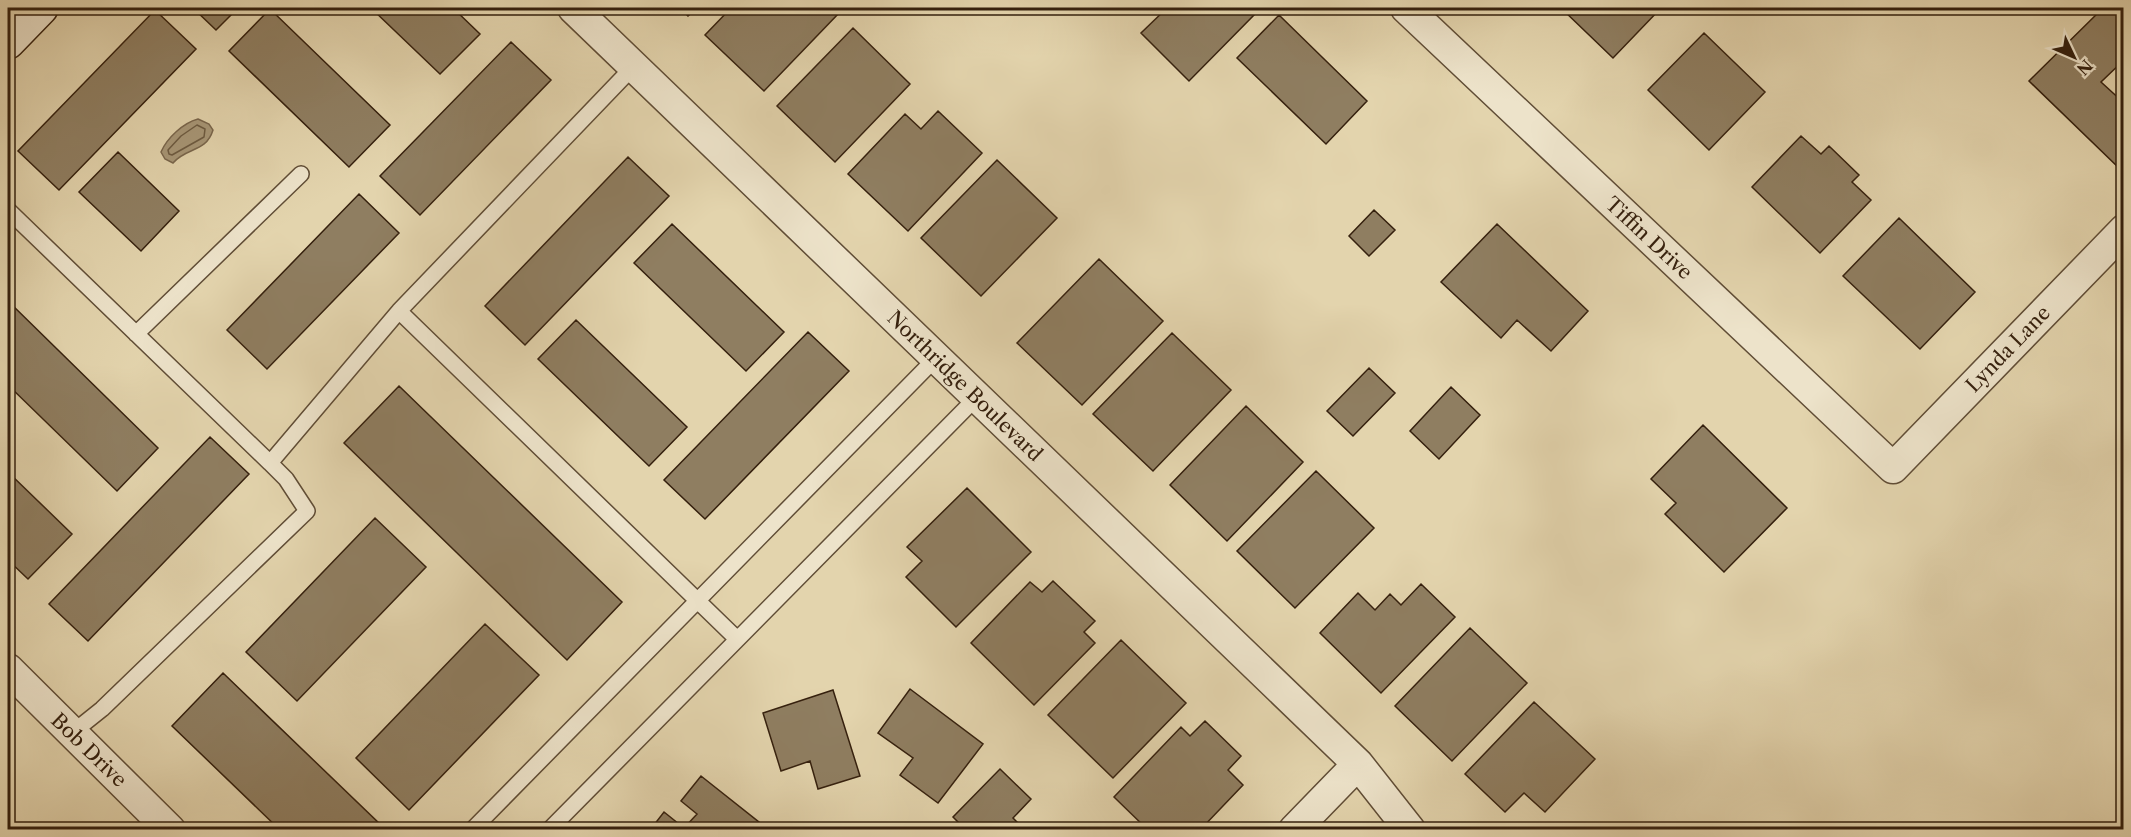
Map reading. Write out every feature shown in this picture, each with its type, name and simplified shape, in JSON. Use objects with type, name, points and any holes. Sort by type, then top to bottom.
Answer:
[{"type":"main road","points":[[8,42],[41,8]]},
{"type":"street","name":"Northridge Boulevard","points":[[573,8],[1358,764]]},
{"type":"street","name":"Tiffin Drive","points":[[1406,8],[1893,468]]},
{"type":"street","name":"Lynda Lane","points":[[1893,468],[2124,230]]},
{"type":"street","name":"Bob Drive","points":[[8,669],[170,830]]},
{"type":"street","points":[[1294,830],[1358,764],[1410,830]]},
{"type":"lane","points":[[270,463],[399,311],[634,66]]},
{"type":"lane","points":[[136,334],[301,174]]},
{"type":"lane","points":[[8,210],[286,479],[307,511],[102,709],[72,733]]},
{"type":"lane","points":[[399,311],[737,639]]},
{"type":"lane","points":[[472,830],[936,358]]},
{"type":"lane","points":[[549,830],[977,397]]},
{"type":"water","points":[[198,119],[209,124],[213,130],[206,143],[184,154],[173,163],[165,159],[161,152],[167,142],[181,128]]},
{"type":"building","points":[[193,8],[238,8],[216,30]]},
{"type":"building","points":[[371,8],[453,8],[480,34],[440,74]]},
{"type":"building","points":[[680,8],[697,8],[688,16]]},
{"type":"building","points":[[731,8],[833,8],[839,13],[764,91],[705,35]]},
{"type":"building","points":[[1167,8],[1246,8],[1254,15],[1189,81],[1141,33]]},
{"type":"building","points":[[1561,8],[1661,8],[1613,58]]},
{"type":"building","points":[[2103,8],[2124,8],[2124,60],[2101,82],[2124,103],[2124,166],[2120,169],[2029,81]]},
{"type":"building","points":[[270,9],[390,125],[349,167],[229,51]]},
{"type":"building","points":[[155,10],[196,49],[59,190],[18,151]]},
{"type":"building","points":[[1279,15],[1367,101],[1326,144],[1237,58]]},
{"type":"building","points":[[853,28],[910,84],[835,162],[777,106]]},
{"type":"building","points":[[1704,33],[1765,92],[1709,150],[1648,90]]},
{"type":"building","points":[[511,42],[551,80],[420,215],[380,176]]},
{"type":"building","points":[[938,111],[982,153],[908,231],[848,174],[905,114],[921,129]]},
{"type":"building","points":[[1801,136],[1821,154],[1829,146],[1859,175],[1852,182],[1871,200],[1820,253],[1752,187]]},
{"type":"building","points":[[118,152],[179,211],[141,251],[79,192]]},
{"type":"building","points":[[628,157],[669,196],[525,345],[485,306]]},
{"type":"building","points":[[997,160],[1057,218],[981,296],[921,238]]},
{"type":"building","points":[[359,194],[399,233],[267,369],[227,330]]},
{"type":"building","points":[[1374,210],[1395,230],[1369,256],[1349,236]]},
{"type":"building","points":[[1899,218],[1975,292],[1920,349],[1843,276]]},
{"type":"building","points":[[672,224],[784,332],[746,371],[634,263]]},
{"type":"building","points":[[1497,224],[1588,311],[1551,351],[1517,320],[1501,338],[1441,282]]},
{"type":"building","points":[[1099,259],[1163,321],[1082,405],[1017,343]]},
{"type":"building","points":[[8,301],[158,448],[117,491],[8,385]]},
{"type":"building","points":[[576,320],[687,427],[649,466],[538,359]]},
{"type":"building","points":[[808,332],[849,371],[705,519],[664,480]]},
{"type":"building","points":[[1172,333],[1231,390],[1153,471],[1093,414]]},
{"type":"building","points":[[1369,368],[1395,393],[1353,436],[1327,411]]},
{"type":"building","points":[[399,386],[622,602],[567,660],[344,443]]},
{"type":"building","points":[[1451,387],[1480,415],[1439,459],[1410,431]]},
{"type":"building","points":[[1246,406],[1303,462],[1227,541],[1170,485]]},
{"type":"building","points":[[1703,425],[1787,508],[1724,572],[1665,514],[1676,503],[1651,479]]},
{"type":"building","points":[[210,437],[249,474],[88,641],[49,604]]},
{"type":"building","points":[[1316,471],[1374,528],[1295,608],[1237,551]]},
{"type":"building","points":[[8,472],[72,534],[28,579],[8,560]]},
{"type":"building","points":[[967,488],[1031,552],[956,627],[906,577],[922,561],[907,547]]},
{"type":"building","points":[[375,518],[426,567],[297,701],[246,652]]},
{"type":"building","points":[[1053,581],[1095,621],[1084,632],[1095,643],[1034,705],[971,643],[1030,582],[1042,592]]},
{"type":"building","points":[[1421,584],[1455,617],[1381,693],[1320,633],[1358,593],[1375,610],[1390,594],[1401,605]]},
{"type":"building","points":[[485,624],[539,675],[409,810],[356,758]]},
{"type":"building","points":[[1470,628],[1527,683],[1452,761],[1395,706]]},
{"type":"building","points":[[1121,640],[1186,703],[1113,778],[1048,715]]},
{"type":"building","points":[[223,673],[384,828],[383,830],[280,830],[172,726]]},
{"type":"building","points":[[910,689],[983,744],[938,803],[900,775],[913,758],[878,733]]},
{"type":"building","points":[[833,690],[860,776],[818,789],[810,761],[781,771],[763,713]]},
{"type":"building","points":[[1534,702],[1595,759],[1545,812],[1524,793],[1505,812],[1465,774]]},
{"type":"building","points":[[1205,721],[1241,756],[1228,770],[1243,785],[1200,830],[1148,830],[1114,797],[1181,727],[1190,736]]},
{"type":"building","points":[[1000,769],[1031,799],[1013,818],[1025,830],[966,830],[953,817]]},
{"type":"building","points":[[701,776],[769,830],[650,830],[664,812],[684,828],[697,814],[681,801]]}]
